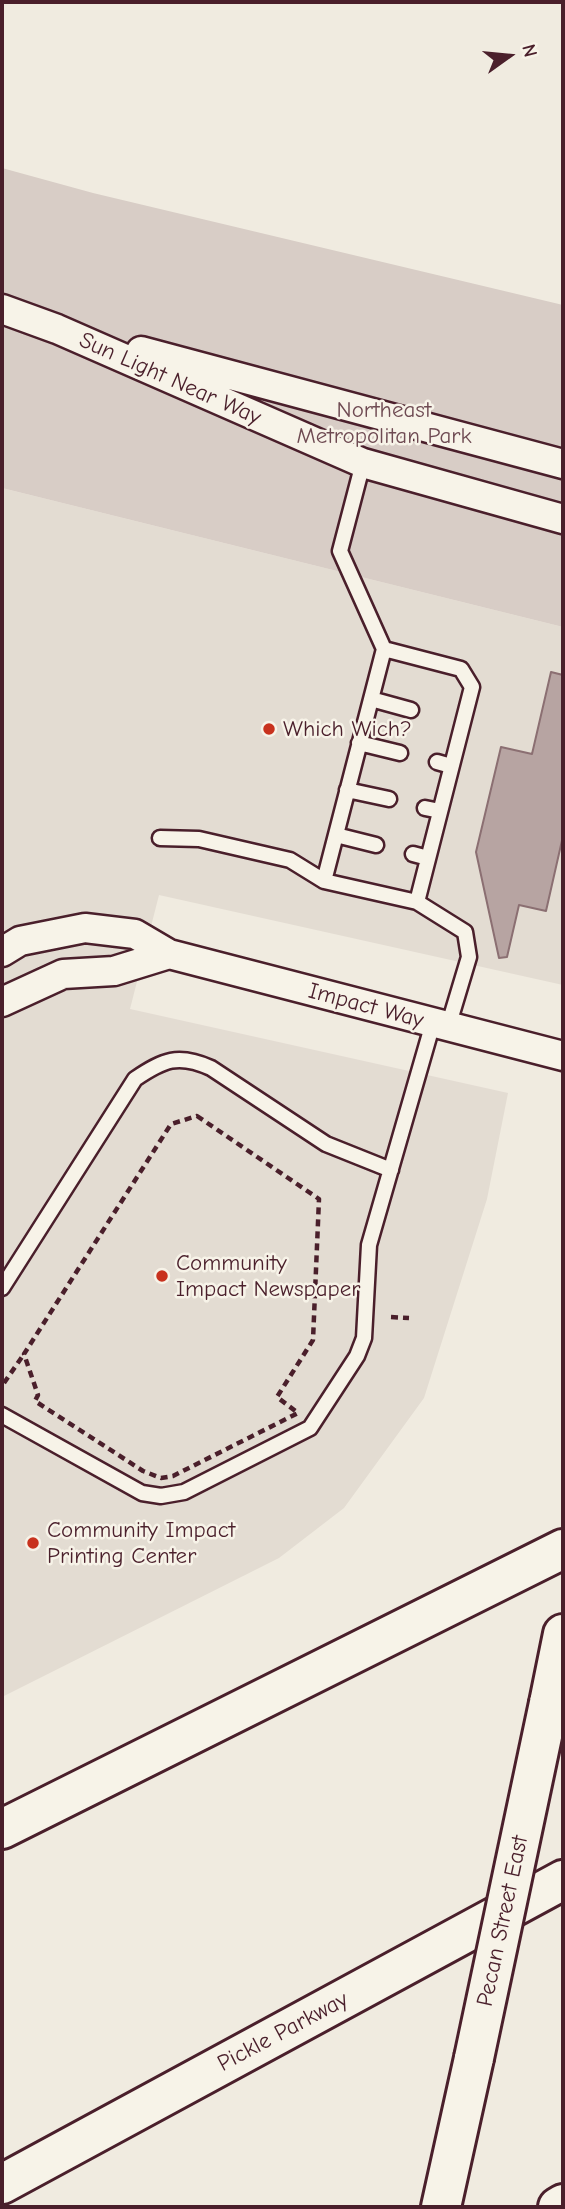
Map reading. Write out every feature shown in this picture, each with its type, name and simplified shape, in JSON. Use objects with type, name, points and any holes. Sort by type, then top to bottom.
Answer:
[{"type":"main road","points":[[2,1829],[563,1549]]},
{"type":"main road","name":"Pecan Street East","points":[[441,2207],[563,1634]]},
{"type":"main road","name":"Pickle Parkway","points":[[2,2184],[563,1880]]},
{"type":"main road","points":[[558,2207],[563,2204]]},
{"type":"street","name":"Sun Light Near Way","points":[[2,309],[57,329],[363,463],[563,519]]},
{"type":"street","name":"Sun Light Near Way","points":[[57,329],[563,464]]},
{"type":"street","name":"Impact Way","points":[[2,952],[20,941],[85,928],[135,933],[169,954],[563,1056]]},
{"type":"street","points":[[2,1002],[63,974],[114,971],[169,954]]},
{"type":"lane","points":[[324,881],[384,649],[340,551],[363,463]]},
{"type":"lane","points":[[384,649],[461,669],[472,687],[455,721],[444,764],[440,811],[421,856],[417,902]]},
{"type":"lane","points":[[371,699],[411,710]]},
{"type":"lane","points":[[359,743],[400,753]]},
{"type":"lane","points":[[347,790],[388,799]]},
{"type":"lane","points":[[425,808],[440,811]]},
{"type":"lane","points":[[336,835],[376,845]]},
{"type":"lane","points":[[2,1415],[142,1493],[161,1496],[184,1492],[310,1428],[357,1356],[364,1338],[369,1245],[391,1170],[441,1025],[469,957],[465,932],[417,902],[324,881],[290,860],[199,839],[160,838]]},
{"type":"lane","points":[[2,1288],[135,1079],[156,1065],[175,1059],[192,1059],[211,1068],[326,1144],[391,1170]]},
{"type":"path","points":[[4,1382],[171,1124],[197,1116],[319,1199],[313,1340],[277,1397],[298,1413],[173,1476],[161,1478],[143,1471],[35,1401],[38,1395],[24,1354]]},
{"type":"path","points":[[391,1317],[409,1318]]},
{"type":"shaded area","points":[[2,488],[563,627],[563,985],[159,895],[130,1009],[508,1093],[487,1199],[424,1398],[344,1508],[279,1558],[2,1697]]},
{"type":"shaded area","points":[[551,672],[563,675],[563,836],[546,911],[519,905],[507,957],[499,958],[476,852],[501,747],[532,754]]},
{"type":"green space","name":"Northeast Metropolitan Park","points":[[2,168],[93,193],[563,305],[563,627],[2,488]]},
{"type":"place","name":"Which Wich?","points":[[269,729]]},
{"type":"place","name":"Community Impact Newspaper","points":[[162,1276]]},
{"type":"place","name":"Community Impact Printing Center","points":[[33,1543]]}]
